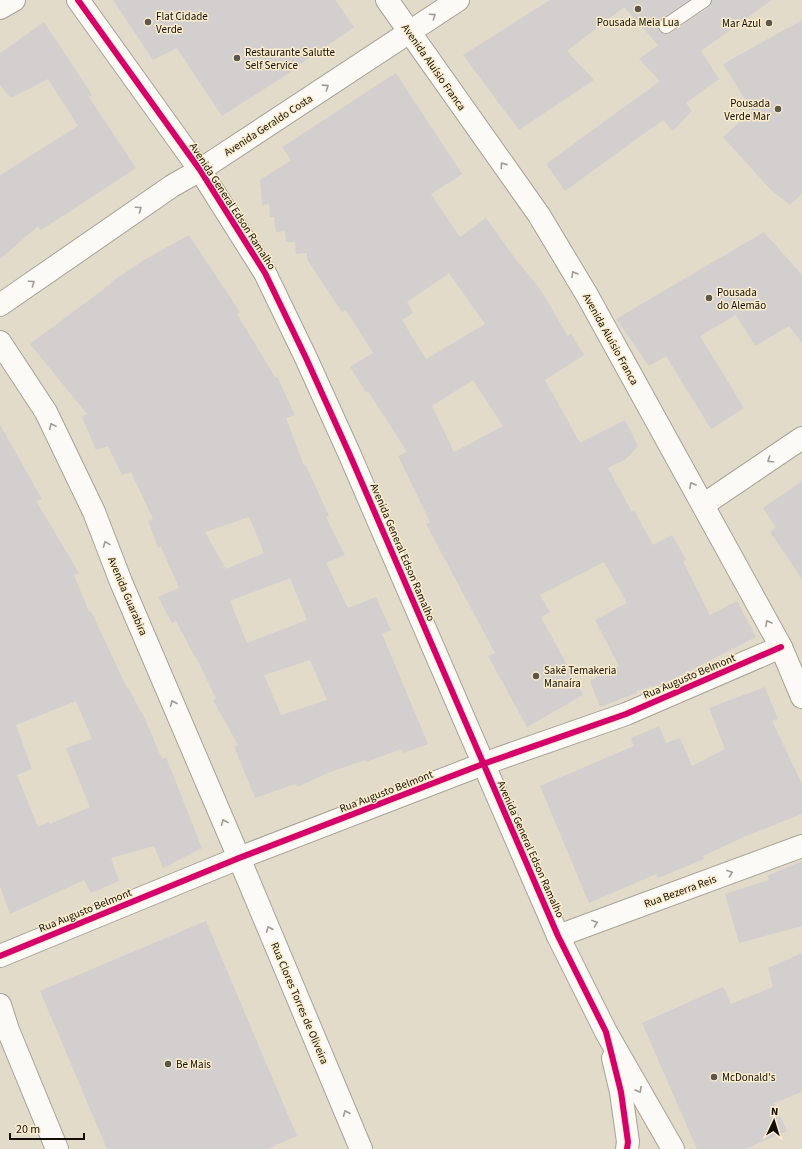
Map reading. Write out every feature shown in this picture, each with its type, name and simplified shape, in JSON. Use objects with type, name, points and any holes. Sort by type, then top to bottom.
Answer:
[{"type":"street","points":[[0,8],[14,0]]},
{"type":"street","name":"Avenida General Edson Ramalho","points":[[78,0],[200,170],[265,273],[303,351],[349,453],[558,936],[606,1032],[673,1149]]},
{"type":"street","name":"Avenida Aluísio Franca","points":[[387,0],[539,215],[587,296],[781,647],[802,697]]},
{"type":"street","name":"Avenida Geraldo Costa","points":[[0,305],[172,186],[200,170],[458,0]]},
{"type":"street","name":"Avenida Guarabira","points":[[0,342],[46,412],[91,506],[121,582],[239,858]]},
{"type":"street","points":[[703,505],[802,438]]},
{"type":"street","name":"Rua Augusto Belmont","points":[[0,956],[239,858],[483,764],[626,714],[781,647]]},
{"type":"street","name":"Rua Bezerra Reis","points":[[558,936],[802,846]]},
{"type":"street","name":"Rua Clores Torres de Oliveira","points":[[239,858],[361,1149]]},
{"type":"street","points":[[0,1004],[4,1032],[57,1149]]},
{"type":"street","name":"Avenida General Edson Ramalho","points":[[606,1032],[621,1092],[628,1142],[627,1149]]},
{"type":"lane","points":[[666,26],[704,0]]},
{"type":"building","points":[[113,0],[335,0],[354,27],[296,67],[297,68],[222,116],[177,48],[153,60]]},
{"type":"building","points":[[550,0],[689,0],[659,22],[659,30],[666,34],[671,33],[709,7],[712,0],[772,0],[701,51],[719,79],[686,103],[692,111],[673,131],[663,120],[565,191],[546,164],[660,81],[639,59],[658,45],[624,7],[567,51],[594,80],[519,130],[463,55]]},
{"type":"building","points":[[802,20],[802,194],[790,205],[770,189],[723,137],[752,111],[723,64]]},
{"type":"building","points":[[44,22],[92,95],[89,97],[136,168],[41,230],[38,226],[0,259],[0,175],[78,126],[48,79],[11,98],[0,85],[0,53]]},
{"type":"building","points":[[396,73],[462,174],[431,194],[460,237],[486,218],[519,264],[540,289],[568,336],[571,334],[584,355],[545,380],[580,443],[625,420],[638,446],[626,459],[608,468],[632,512],[634,510],[653,545],[672,535],[686,560],[683,561],[710,615],[737,601],[756,637],[665,683],[636,691],[637,693],[600,707],[590,681],[619,666],[595,620],[627,603],[604,562],[540,595],[550,612],[541,617],[583,695],[527,727],[488,656],[495,653],[426,524],[430,522],[398,456],[407,452],[368,391],[366,392],[350,367],[373,353],[346,310],[342,312],[307,259],[307,253],[296,254],[295,242],[286,242],[285,231],[276,232],[274,217],[270,217],[269,204],[262,205],[260,180],[291,160],[282,147]],"holes":[[[449,273],[485,324],[426,359],[402,320],[413,313],[407,302]],[[473,380],[503,426],[454,452],[432,406]]]},
{"type":"building","name":"Pousada do Alemão","points":[[764,232],[802,275],[802,343],[789,326],[755,346],[736,315],[700,336],[744,408],[711,429],[666,356],[649,366],[616,319]]},
{"type":"building","points":[[189,235],[240,312],[237,314],[275,377],[277,377],[295,415],[286,418],[304,466],[306,466],[329,516],[326,517],[345,555],[326,563],[348,608],[376,597],[391,630],[382,634],[428,744],[403,753],[401,749],[366,762],[365,760],[328,773],[297,787],[295,784],[255,798],[234,747],[238,745],[213,700],[216,699],[196,657],[176,621],[172,623],[158,597],[179,588],[161,547],[158,548],[148,521],[153,519],[131,472],[122,475],[108,446],[96,450],[82,417],[87,414],[30,344],[112,283],[111,282],[144,260]],"holes":[[[249,517],[264,553],[226,569],[205,532]],[[290,578],[307,620],[247,643],[230,601]],[[310,660],[327,700],[281,715],[264,675]]]},
{"type":"building","points":[[0,425],[42,499],[36,501],[79,573],[74,575],[89,612],[91,611],[127,688],[145,719],[162,759],[166,757],[202,848],[163,868],[154,846],[111,858],[119,881],[91,893],[84,880],[10,914],[0,886]],"holes":[[[76,701],[92,739],[66,748],[90,807],[50,824],[49,822],[38,827],[17,775],[32,769],[16,725]]]},
{"type":"building","points":[[802,481],[802,579],[770,532],[776,527],[763,508]]},
{"type":"building","points":[[765,687],[778,719],[772,721],[802,784],[802,814],[746,836],[703,856],[704,859],[658,878],[656,874],[589,903],[540,786],[634,746],[631,738],[659,726],[666,743],[680,738],[692,766],[725,749],[709,708]]},
{"type":"building","points":[[802,861],[802,926],[739,943],[725,894],[769,880],[767,876]]},
{"type":"building","name":"Be Mais","points":[[206,921],[297,1136],[267,1149],[107,1149],[40,991]]},
{"type":"building","name":"McDonald's","points":[[802,953],[802,1092],[774,1103],[787,1131],[745,1149],[697,1149],[642,1023],[723,987],[731,1004],[773,987],[768,968]]},
{"type":"cycle path","points":[[78,0],[200,170],[265,273],[306,358],[349,453],[558,936],[606,1032],[621,1092],[628,1142],[627,1149]]},
{"type":"cycle path","points":[[0,956],[239,858],[483,764],[626,714],[781,647]]},
{"type":"place","name":"Pousada Meia Lua","points":[[638,9]]},
{"type":"place","name":"Flat Cidade Verde","points":[[148,22]]},
{"type":"place","name":"Mar Azul","points":[[769,23]]},
{"type":"place","name":"Restaurante Salutte Self Service","points":[[237,58]]},
{"type":"place","name":"Pousada Verde Mar","points":[[778,109]]},
{"type":"place","name":"Pousada do Alemão","points":[[709,298]]},
{"type":"place","name":"Sakē Temakeria Manaíra","points":[[536,676]]},
{"type":"place","name":"Be Mais","points":[[168,1064]]},
{"type":"place","name":"McDonald's","points":[[714,1077]]}]
